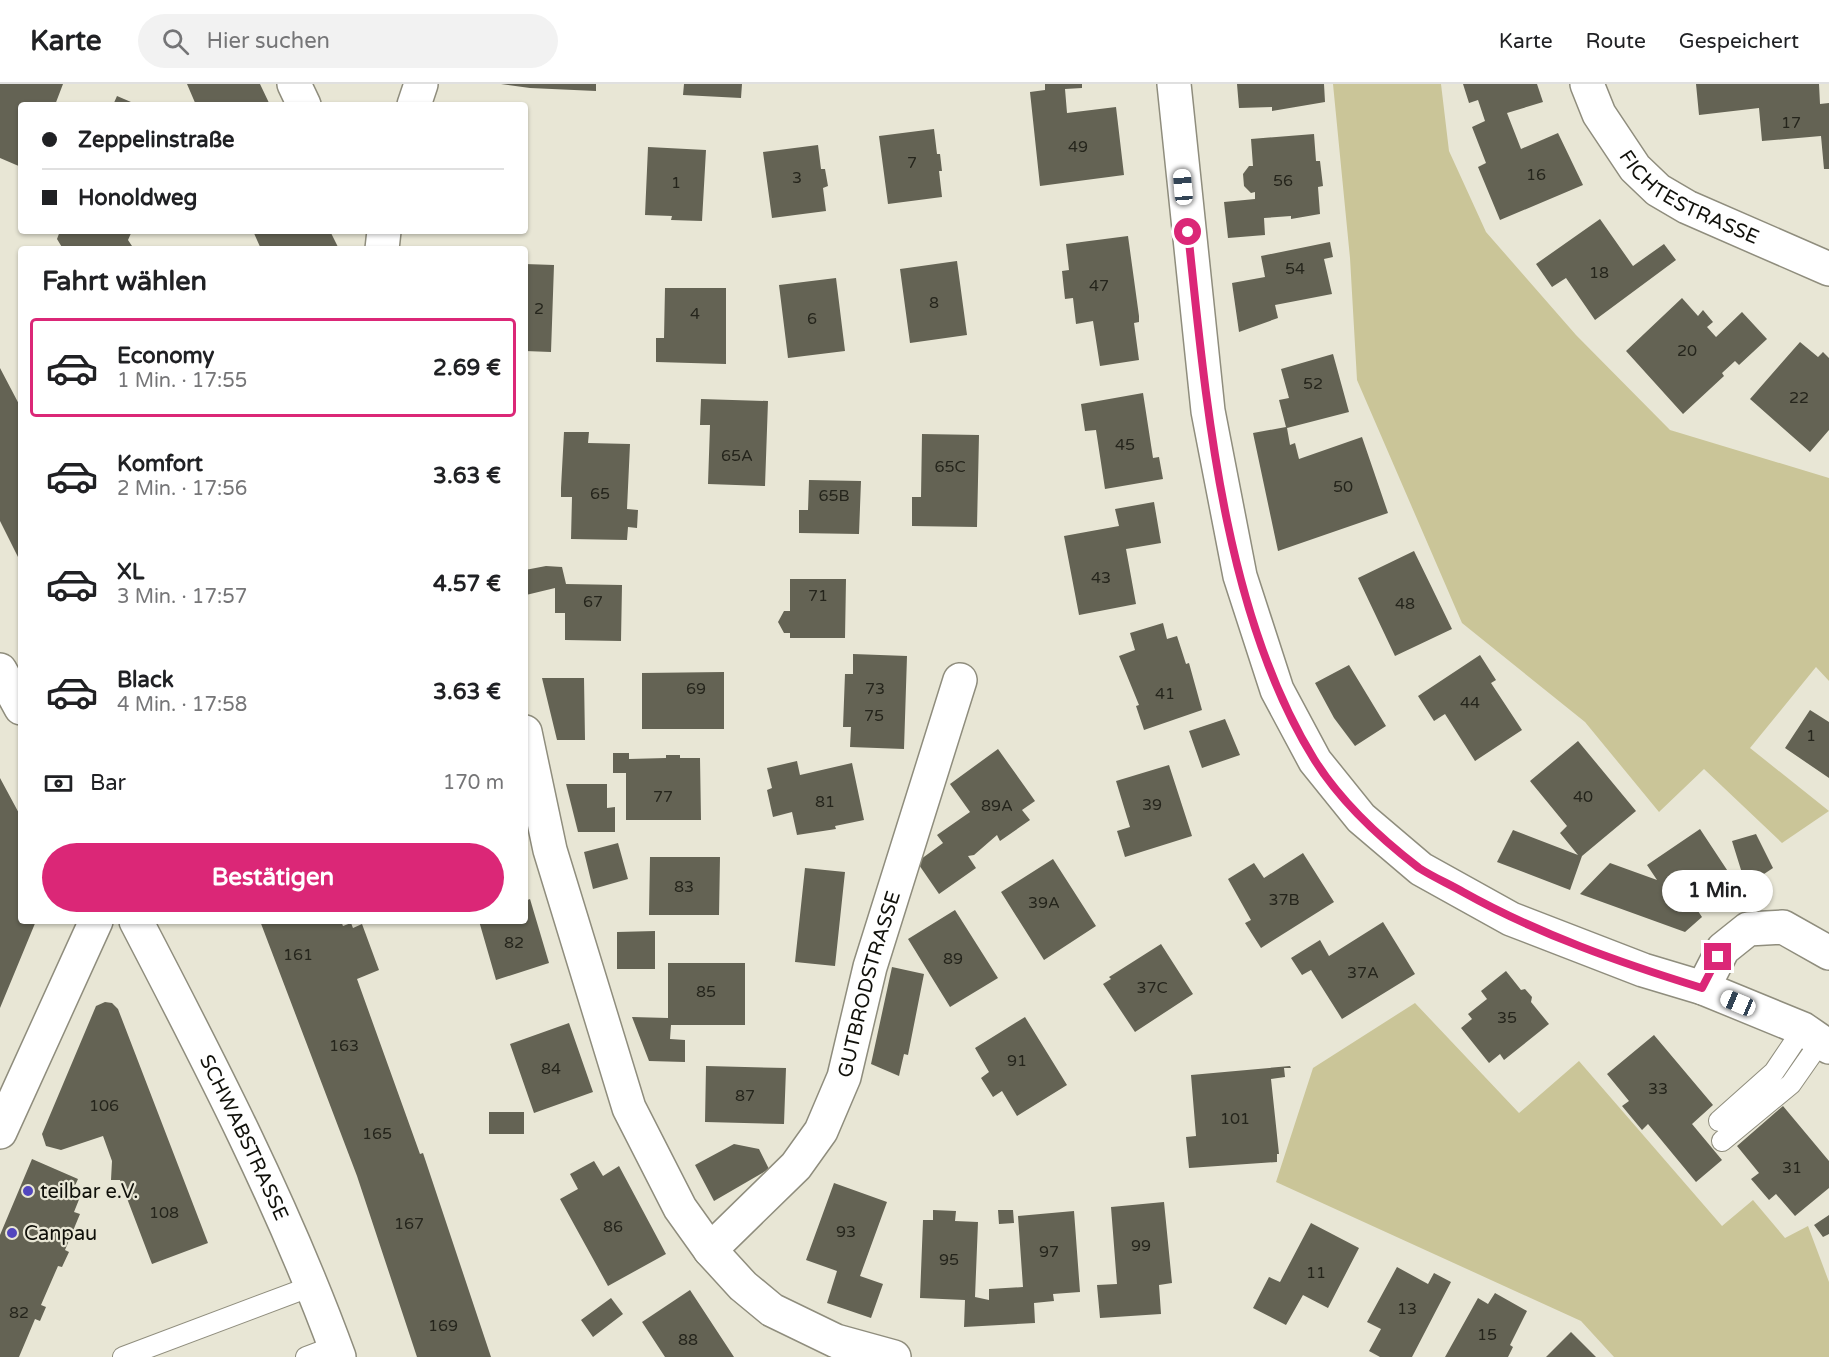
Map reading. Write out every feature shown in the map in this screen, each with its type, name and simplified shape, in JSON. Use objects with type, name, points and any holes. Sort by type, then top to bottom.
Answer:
[{"type":"street","points":[[294,84],[303,102]]},
{"type":"street","points":[[415,102],[421,84]]},
{"type":"street","points":[[1174,84],[1208,411],[1240,576],[1277,690],[1315,761],[1361,818],[1421,869],[1511,919],[1643,970],[1702,988],[1818,1039]]},
{"type":"street","name":"FICHTESTRASSE","points":[[1587,84],[1599,114],[1635,168],[1658,190],[1687,207],[1829,269]]},
{"type":"street","points":[[0,670],[18,703]]},
{"type":"street","name":"GUTBRODSTRASSE","points":[[710,1250],[796,1166],[826,1120],[844,1077],[870,967],[960,680]]},
{"type":"street","points":[[528,746],[550,850],[629,1108],[680,1208],[710,1250],[742,1286],[772,1310],[837,1341],[894,1357]]},
{"type":"street","points":[[0,1132],[95,924]]},
{"type":"street","name":"SCHWABSTRASSE","points":[[138,924],[255,1158],[312,1286],[327,1353]]},
{"type":"street","points":[[1702,988],[1723,949],[1748,929],[1783,927],[1829,954]]},
{"type":"lane","points":[[1719,1121],[1774,1072],[1818,1039]]},
{"type":"lane","points":[[1722,1141],[1791,1084],[1818,1039]]},
{"type":"lane","points":[[123,1357],[312,1286]]},
{"type":"shaded area","points":[[1333,84],[1441,84],[1449,151],[1486,232],[1576,335],[1670,430],[1829,478],[1829,681],[1816,667],[1750,748],[1829,811],[1782,843],[1704,769],[1659,812],[1585,722],[1462,623],[1357,380],[1350,258]]},
{"type":"shaded area","points":[[1415,1003],[1519,1113],[1579,1061],[1722,1226],[1753,1200],[1785,1238],[1808,1226],[1829,1282],[1829,1357],[1614,1357],[1581,1321],[1276,1182],[1313,1068]]},
{"type":"building","points":[[0,84],[63,84],[56,102],[18,102],[18,166],[0,158]]},
{"type":"building","points":[[187,84],[260,84],[269,102],[195,102]]},
{"type":"building","points":[[501,84],[596,84],[596,91],[530,88]]},
{"type":"building","points":[[684,84],[742,84],[741,98],[683,95]]},
{"type":"building","points":[[1045,84],[1082,84],[1082,88],[1065,89],[1067,113],[1116,107],[1124,175],[1040,186],[1030,92],[1045,90]]},
{"type":"building","points":[[1237,84],[1324,84],[1325,102],[1272,111],[1272,107],[1239,108]]},
{"type":"building","points":[[1463,84],[1537,84],[1543,102],[1507,113],[1521,149],[1558,133],[1583,185],[1500,220],[1478,167],[1486,163],[1472,127],[1485,121],[1478,100],[1469,103]]},
{"type":"building","points":[[1696,84],[1819,84],[1820,104],[1829,103],[1829,169],[1824,169],[1821,136],[1762,141],[1759,108],[1699,115]]},
{"type":"building","points":[[117,96],[131,102],[114,102]]},
{"type":"building","points":[[934,129],[942,171],[939,171],[942,197],[888,204],[879,136]]},
{"type":"building","points":[[1314,134],[1316,161],[1320,161],[1323,186],[1318,187],[1320,214],[1291,219],[1291,216],[1264,218],[1265,235],[1228,238],[1224,202],[1255,199],[1255,192],[1251,193],[1244,186],[1243,174],[1249,166],[1253,166],[1251,139]]},
{"type":"building","points":[[818,145],[821,169],[825,169],[828,186],[823,188],[826,211],[772,218],[763,152]]},
{"type":"building","points":[[648,147],[706,150],[702,221],[671,220],[672,216],[645,215]]},
{"type":"building","points":[[1600,219],[1633,266],[1664,244],[1676,260],[1595,320],[1566,278],[1552,287],[1536,264]]},
{"type":"building","points":[[59,234],[131,234],[128,240],[132,246],[61,246],[57,239]]},
{"type":"building","points":[[254,234],[332,234],[338,246],[260,246]]},
{"type":"building","points":[[1128,236],[1139,316],[1139,322],[1134,323],[1139,360],[1100,366],[1093,321],[1076,324],[1073,298],[1065,299],[1062,271],[1069,270],[1066,244]]},
{"type":"building","points":[[1330,242],[1333,257],[1324,259],[1332,294],[1275,305],[1278,318],[1239,332],[1232,283],[1265,277],[1261,256]]},
{"type":"building","points":[[957,261],[967,335],[910,343],[900,269]]},
{"type":"building","points":[[528,264],[554,265],[551,352],[528,351]]},
{"type":"building","points":[[836,278],[845,351],[788,358],[779,285]]},
{"type":"building","points":[[665,288],[726,288],[726,364],[656,362],[656,338],[664,338]]},
{"type":"building","points":[[1682,298],[1698,316],[1703,310],[1713,322],[1707,327],[1716,337],[1742,312],[1767,339],[1739,365],[1735,361],[1722,373],[1724,376],[1683,414],[1626,351]]},
{"type":"building","points":[[1800,342],[1818,357],[1823,352],[1829,358],[1829,430],[1810,452],[1750,399]]},
{"type":"building","points":[[1333,354],[1349,412],[1287,428],[1290,445],[1295,443],[1299,459],[1362,437],[1388,513],[1278,551],[1253,433],[1286,427],[1279,400],[1289,398],[1281,369]]},
{"type":"building","points":[[0,368],[18,402],[18,557],[0,521]]},
{"type":"building","points":[[1143,393],[1153,458],[1159,457],[1163,479],[1105,489],[1096,430],[1085,431],[1081,404]]},
{"type":"building","points":[[701,399],[768,401],[765,486],[708,484],[710,425],[700,425]]},
{"type":"building","points":[[564,432],[589,432],[588,443],[630,444],[627,509],[638,510],[637,528],[628,527],[627,540],[571,539],[572,497],[561,497]]},
{"type":"building","points":[[922,434],[979,435],[977,527],[912,526],[912,497],[921,497]]},
{"type":"building","points":[[809,480],[861,481],[859,534],[799,533],[799,510],[808,510]]},
{"type":"building","points":[[1154,502],[1161,543],[1126,549],[1136,604],[1079,615],[1064,536],[1119,526],[1115,509]]},
{"type":"building","points":[[1414,551],[1452,629],[1395,656],[1358,578]]},
{"type":"building","points":[[546,566],[562,567],[566,584],[622,585],[621,641],[565,640],[565,613],[555,613],[555,588],[528,595],[528,569]]},
{"type":"building","points":[[790,579],[846,579],[845,638],[790,638],[790,633],[784,633],[778,622],[784,611],[790,611]]},
{"type":"building","points":[[1163,623],[1167,639],[1177,636],[1186,664],[1189,663],[1202,710],[1144,730],[1136,706],[1139,705],[1119,656],[1135,650],[1130,633]]},
{"type":"building","points":[[853,654],[907,656],[904,749],[850,747],[851,727],[843,727],[845,674],[853,674]]},
{"type":"building","points":[[1480,655],[1496,680],[1491,683],[1522,730],[1475,761],[1445,714],[1434,721],[1418,696]]},
{"type":"building","points":[[1349,665],[1386,726],[1355,746],[1334,718],[1315,683]]},
{"type":"building","points":[[724,672],[724,729],[642,729],[642,673]]},
{"type":"building","points":[[542,678],[584,678],[585,740],[557,740]]},
{"type":"building","points":[[1810,710],[1829,722],[1829,778],[1785,748]]},
{"type":"building","points":[[1225,719],[1240,755],[1202,768],[1189,731]]},
{"type":"building","points":[[1578,741],[1636,811],[1582,856],[1570,890],[1497,862],[1513,830],[1578,855],[1560,833],[1567,826],[1530,781]]},
{"type":"building","points":[[998,749],[1035,801],[1022,810],[1030,820],[1000,841],[997,835],[974,855],[968,856],[976,868],[939,894],[917,862],[943,843],[937,835],[970,812],[950,784]]},
{"type":"building","points":[[613,753],[629,753],[629,759],[666,758],[666,755],[700,758],[701,820],[626,820],[626,773],[613,773]]},
{"type":"building","points":[[797,761],[800,775],[852,763],[864,820],[835,826],[836,829],[797,835],[792,812],[773,817],[767,790],[772,788],[767,768]]},
{"type":"building","points":[[1169,765],[1192,836],[1125,857],[1117,831],[1130,827],[1116,781]]},
{"type":"building","points":[[0,778],[18,811],[18,924],[35,924],[0,1008]]},
{"type":"building","points":[[566,784],[607,784],[607,808],[615,807],[615,832],[578,832]]},
{"type":"building","points":[[1700,829],[1731,876],[1681,910],[1696,908],[1702,917],[1685,932],[1580,894],[1610,863],[1657,880],[1647,865]]},
{"type":"building","points":[[1756,834],[1773,868],[1746,886],[1732,841]]},
{"type":"building","points":[[618,843],[628,879],[593,889],[584,852]]},
{"type":"building","points":[[1303,853],[1334,902],[1261,948],[1245,923],[1251,920],[1228,879],[1254,863],[1264,878]]},
{"type":"building","points":[[650,857],[720,857],[719,915],[649,915]]},
{"type":"building","points":[[1053,859],[1096,926],[1044,960],[1001,892]]},
{"type":"building","points":[[805,868],[845,872],[835,966],[795,962]]},
{"type":"building","points":[[530,899],[549,963],[496,980],[480,924],[528,924],[528,900]]},
{"type":"building","points":[[955,910],[998,978],[950,1007],[908,939]]},
{"type":"building","points":[[1383,922],[1415,974],[1342,1019],[1311,970],[1302,975],[1291,958],[1320,940],[1329,956]]},
{"type":"building","points":[[261,924],[342,924],[343,926],[351,924],[353,928],[362,924],[379,970],[357,979],[420,1154],[423,1153],[491,1357],[417,1357],[357,1176]]},
{"type":"building","points":[[655,931],[655,969],[617,969],[617,932]]},
{"type":"building","points":[[1161,944],[1193,994],[1135,1032],[1103,984],[1111,979],[1109,977]]},
{"type":"building","points":[[668,963],[745,963],[745,1025],[671,1025],[670,1039],[685,1040],[685,1062],[649,1061],[632,1017],[668,1018]]},
{"type":"building","points":[[892,967],[924,974],[908,1055],[904,1054],[899,1076],[871,1064]]},
{"type":"building","points":[[1506,971],[1521,990],[1525,989],[1532,997],[1531,1002],[1549,1024],[1504,1060],[1500,1054],[1489,1063],[1461,1028],[1472,1019],[1468,1014],[1487,999],[1481,991]]},
{"type":"building","points":[[105,1002],[112,1003],[118,1009],[208,1243],[152,1264],[120,1180],[111,1180],[112,1161],[103,1136],[61,1150],[46,1146],[42,1134],[96,1006]]},
{"type":"building","points":[[1025,1017],[1067,1085],[1017,1116],[1002,1091],[993,1097],[981,1078],[989,1072],[975,1048]]},
{"type":"building","points":[[569,1023],[593,1092],[534,1113],[510,1044]]},
{"type":"building","points":[[1654,1035],[1713,1105],[1692,1124],[1722,1160],[1696,1182],[1648,1124],[1642,1130],[1622,1106],[1629,1101],[1607,1074]]},
{"type":"building","points":[[706,1066],[786,1068],[784,1124],[705,1122]]},
{"type":"building","points":[[1290,1066],[1291,1068],[1284,1068],[1285,1077],[1271,1079],[1279,1154],[1277,1154],[1277,1162],[1189,1168],[1186,1137],[1196,1136],[1191,1075]]},
{"type":"building","points":[[1783,1106],[1829,1161],[1829,1188],[1795,1216],[1776,1194],[1769,1200],[1751,1179],[1759,1173],[1737,1146]]},
{"type":"building","points":[[489,1112],[524,1112],[524,1134],[489,1134]]},
{"type":"building","points":[[734,1144],[759,1149],[769,1169],[714,1201],[695,1165]]},
{"type":"building","points":[[32,1159],[78,1179],[71,1194],[80,1197],[74,1212],[80,1214],[65,1250],[69,1252],[62,1267],[58,1266],[41,1305],[46,1307],[40,1321],[35,1319],[19,1357],[0,1357],[0,1235]]},
{"type":"building","points":[[594,1161],[603,1176],[619,1166],[666,1254],[608,1286],[560,1199],[578,1189],[570,1174]]},
{"type":"building","points":[[834,1183],[887,1202],[860,1276],[883,1284],[871,1318],[827,1303],[837,1271],[806,1260]]},
{"type":"building","points":[[1164,1202],[1172,1283],[1159,1285],[1161,1314],[1100,1318],[1097,1285],[1117,1284],[1111,1207]]},
{"type":"building","points":[[933,1210],[956,1211],[955,1221],[978,1222],[975,1297],[989,1300],[989,1289],[1023,1287],[1018,1216],[1074,1211],[1080,1292],[1053,1294],[1054,1301],[1034,1303],[1035,1323],[964,1327],[965,1300],[920,1298],[923,1220],[933,1220]]},
{"type":"building","points":[[998,1210],[1013,1210],[1014,1223],[999,1224]]},
{"type":"building","points":[[1829,1215],[1829,1234],[1823,1237],[1814,1225]]},
{"type":"building","points":[[1311,1223],[1359,1248],[1328,1308],[1303,1295],[1286,1325],[1253,1308],[1269,1277],[1280,1282]]},
{"type":"building","points":[[1397,1267],[1428,1284],[1434,1273],[1451,1282],[1412,1357],[1380,1357],[1369,1351],[1381,1329],[1367,1322]]},
{"type":"building","points":[[690,1290],[734,1357],[665,1357],[642,1322]]},
{"type":"building","points":[[1495,1293],[1527,1311],[1510,1345],[1513,1347],[1508,1357],[1445,1357],[1478,1298],[1488,1304]]},
{"type":"building","points":[[611,1298],[623,1314],[593,1337],[581,1320]]},
{"type":"building","points":[[1571,1332],[1596,1357],[1546,1357]]},
{"type":"place","name":"teilbar e.V.","points":[[28,1191]]},
{"type":"place","name":"Canpau","points":[[12,1233]]},
{"type":"route","points":[[1188,232],[1208,411],[1240,576],[1277,690],[1315,761],[1361,818],[1421,869],[1511,919],[1643,970],[1702,988],[1718,957]]}]
